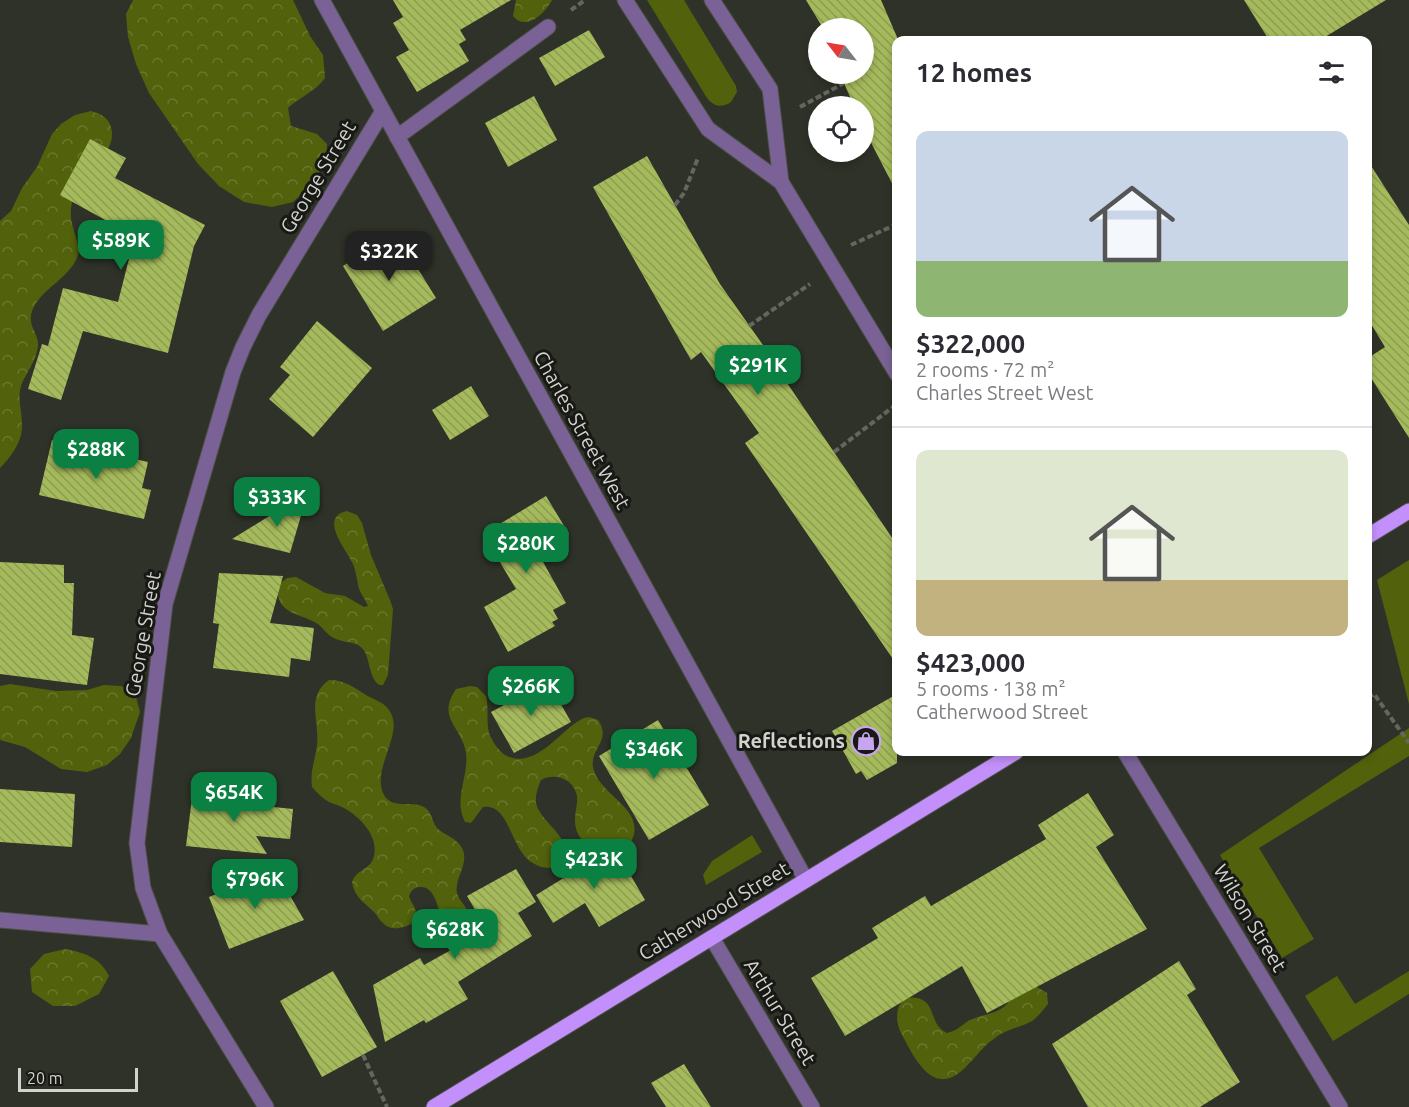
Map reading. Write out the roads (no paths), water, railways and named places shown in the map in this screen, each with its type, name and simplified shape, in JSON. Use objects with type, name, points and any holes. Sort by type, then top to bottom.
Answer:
[{"type":"main road","points":[[1372,534],[1409,512]]},
{"type":"main road","name":"Catherwood Street","points":[[434,1107],[1009,756]]},
{"type":"street","name":"Charles Street West","points":[[322,0],[806,880]]},
{"type":"street","points":[[625,0],[708,129],[781,182],[892,366]]},
{"type":"street","points":[[712,0],[770,89],[781,182]]},
{"type":"street","points":[[397,137],[548,27]]},
{"type":"street","name":"George Street","points":[[266,1107],[160,934],[143,888],[137,843],[162,620],[233,372],[243,347],[259,315],[383,111]]},
{"type":"street","name":"Wilson Street","points":[[1127,756],[1340,1107]]},
{"type":"street","points":[[0,920],[160,934]]},
{"type":"street","name":"Arthur Street","points":[[712,938],[812,1107]]},
{"type":"place","name":"Reflections","points":[[866,741]]}]
